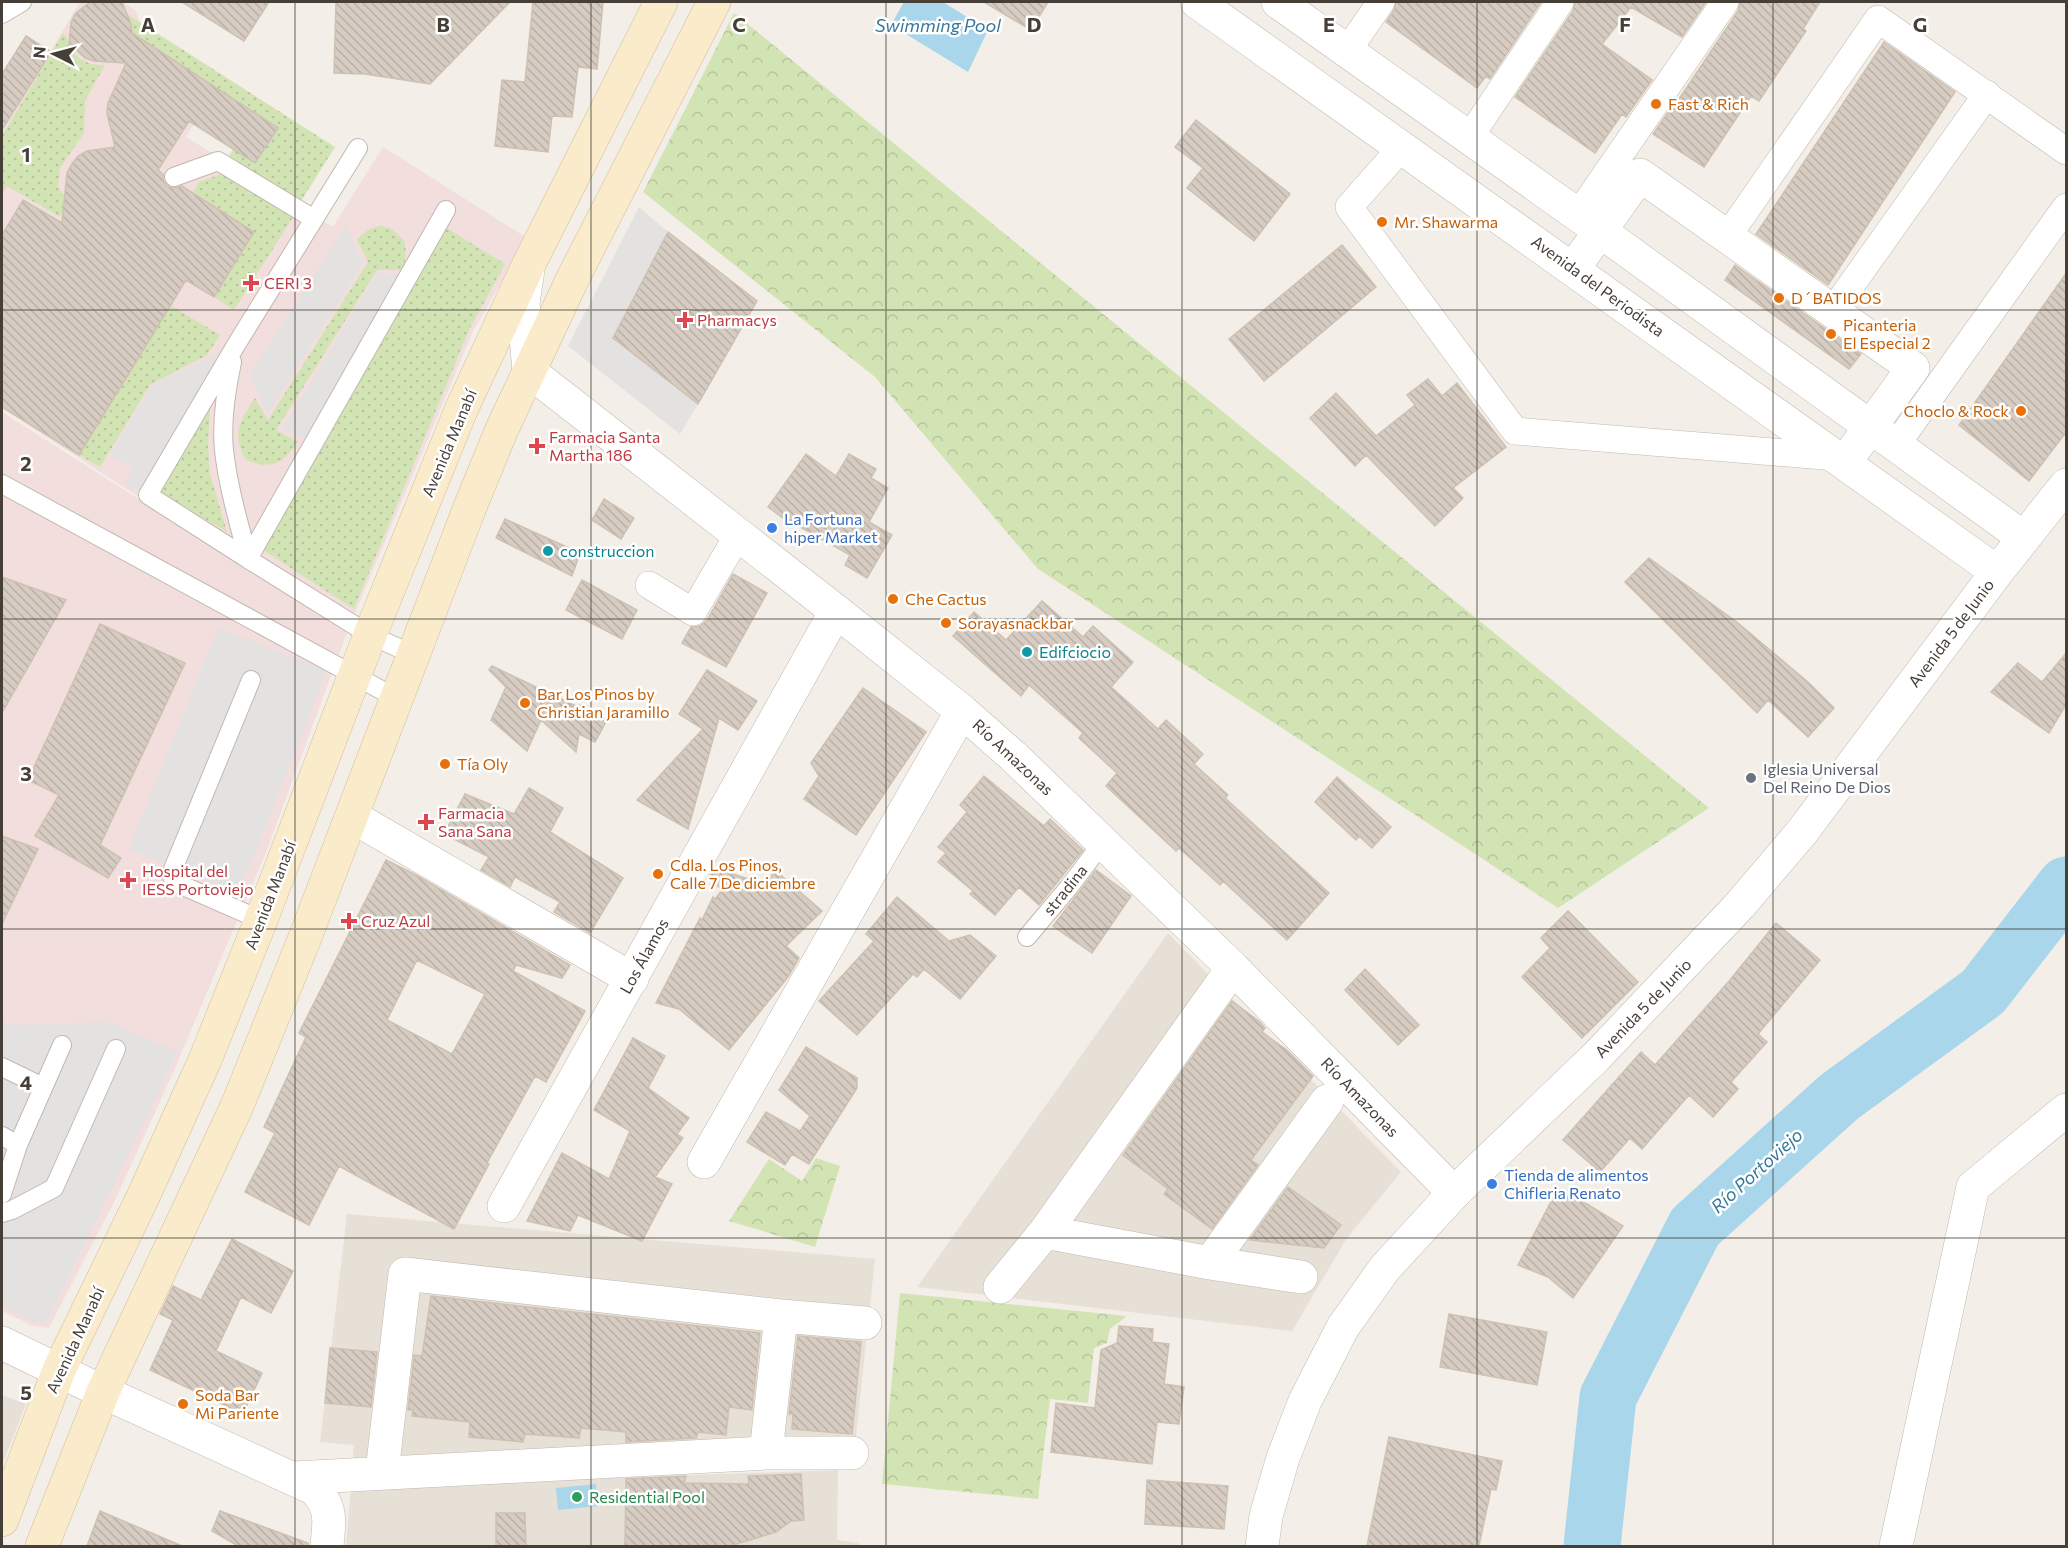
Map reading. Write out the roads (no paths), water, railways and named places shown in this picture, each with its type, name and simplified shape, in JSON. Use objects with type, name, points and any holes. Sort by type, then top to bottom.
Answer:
[{"type":"main road","name":"Avenida Manabí","points":[[2,1520],[59,1370],[142,1199],[205,1060],[370,635],[461,410],[528,266],[661,2]]},
{"type":"main road","name":"Avenida Manabí","points":[[42,1546],[103,1392],[237,1106],[353,817],[470,507],[528,371],[714,2]]},
{"type":"street","points":[[1278,2],[1589,223],[2024,538]]},
{"type":"street","points":[[1347,51],[1381,2]]},
{"type":"street","points":[[1469,138],[1560,2]]},
{"type":"street","points":[[1573,269],[1589,223],[1725,2]]},
{"type":"street","name":"Avenida del Periodista","points":[[1203,3],[1997,572]]},
{"type":"street","points":[[1726,237],[1878,19],[2067,151]]},
{"type":"street","points":[[1832,312],[1987,94]]},
{"type":"street","points":[[1402,147],[1349,207],[1515,431],[1840,460],[1884,435],[2067,207]]},
{"type":"street","points":[[1589,223],[1640,175],[1913,368],[1884,435]]},
{"type":"street","name":"Avenida Manabí","points":[[528,266],[523,303],[528,371]]},
{"type":"street","name":"Río Amazonas","points":[[528,371],[836,610],[962,711],[1013,756],[1233,968],[1454,1192]]},
{"type":"street","name":"Avenida 5 de Junio","points":[[1262,1546],[1266,1516],[1283,1458],[1305,1401],[1342,1328],[1385,1268],[1454,1192],[1596,1057],[1740,905],[1802,832],[1997,572],[2067,485]]},
{"type":"street","points":[[649,585],[693,612],[738,535]]},
{"type":"street","name":"Los Álamos","points":[[504,1206],[836,610]]},
{"type":"street","points":[[704,1162],[962,711]]},
{"type":"street","points":[[353,817],[632,979]]},
{"type":"street","points":[[1000,1287],[1045,1232],[1233,968]]},
{"type":"street","points":[[1210,1263],[1327,1101]]},
{"type":"street","points":[[1896,1546],[1973,1187],[2067,1110]]},
{"type":"street","points":[[1045,1232],[1210,1263],[1301,1277]]},
{"type":"street","points":[[382,1472],[405,1274],[781,1316],[865,1323]]},
{"type":"street","points":[[766,1453],[781,1316]]},
{"type":"street","points":[[2,1343],[315,1489],[326,1501],[330,1518],[327,1546]]},
{"type":"street","points":[[294,1478],[766,1453],[852,1453]]},
{"type":"lane","points":[[2,14],[22,2]]},
{"type":"lane","points":[[358,148],[236,345],[148,495],[370,635],[414,654]]},
{"type":"lane","points":[[174,177],[218,161],[314,219]]},
{"type":"lane","points":[[248,559],[446,210]]},
{"type":"lane","points":[[236,345],[227,386],[224,448],[228,479],[248,559]]},
{"type":"lane","points":[[2,484],[396,698]]},
{"type":"lane","points":[[251,680],[171,874],[179,884],[261,920]]},
{"type":"lane","name":"stradina","points":[[1026,937],[1069,887],[1103,842]]},
{"type":"lane","points":[[2,1194],[18,1145],[63,1045]]},
{"type":"lane","points":[[2,1213],[54,1188],[116,1049]]},
{"type":"lane","points":[[2,1067],[43,1087]]},
{"type":"lane","points":[[2,1136],[18,1145]]},
{"type":"water","name":"Swimming Pool","points":[[904,2],[943,2],[988,30],[968,72],[891,25]]},
{"type":"water","name":"Residential Pool","points":[[596,1484],[598,1506],[558,1510],[556,1488]]},
{"type":"waterway","name":"Río Portoviejo","points":[[1592,1546],[1608,1397],[1695,1227],[1839,1097],[1983,992],[2066,885]]},
{"type":"place","name":"Fast & Rich","points":[[1656,104]]},
{"type":"place","name":"Mr. Shawarma","points":[[1382,222]]},
{"type":"place","name":"CERI 3","points":[[251,283]]},
{"type":"place","name":"D´BATIDOS","points":[[1779,298]]},
{"type":"place","name":"Pharmacys","points":[[685,320]]},
{"type":"place","name":"Picanteria El Especial 2","points":[[1831,334]]},
{"type":"place","name":"Choclo & Rock","points":[[2021,411]]},
{"type":"place","name":"Farmacia Santa Martha 186","points":[[537,446]]},
{"type":"place","name":"La Fortuna hiper Market","points":[[772,528]]},
{"type":"place","name":"construccion","points":[[548,551]]},
{"type":"place","name":"Che Cactus","points":[[893,599]]},
{"type":"place","name":"Sorayasnackbar","points":[[946,623]]},
{"type":"place","name":"Edifciocio","points":[[1027,652]]},
{"type":"place","name":"Bar Los Pinos by Christian Jaramillo","points":[[525,703]]},
{"type":"place","name":"Tía Oly","points":[[445,764]]},
{"type":"place","name":"Iglesia Universal Del Reino De Dios","points":[[1751,778]]},
{"type":"place","name":"Farmacia Sana Sana","points":[[426,822]]},
{"type":"place","name":"Cdla. Los Pinos, Calle 7 De diciembre","points":[[658,874]]},
{"type":"place","name":"Hospital del IESS Portoviejo","points":[[128,880]]},
{"type":"place","name":"Cruz Azul","points":[[349,921]]},
{"type":"place","name":"Tienda de alimentos Chifleria Renato","points":[[1492,1184]]},
{"type":"place","name":"Soda Bar Mi Pariente","points":[[183,1404]]},
{"type":"place","name":"Residential Pool","points":[[577,1497]]}]
